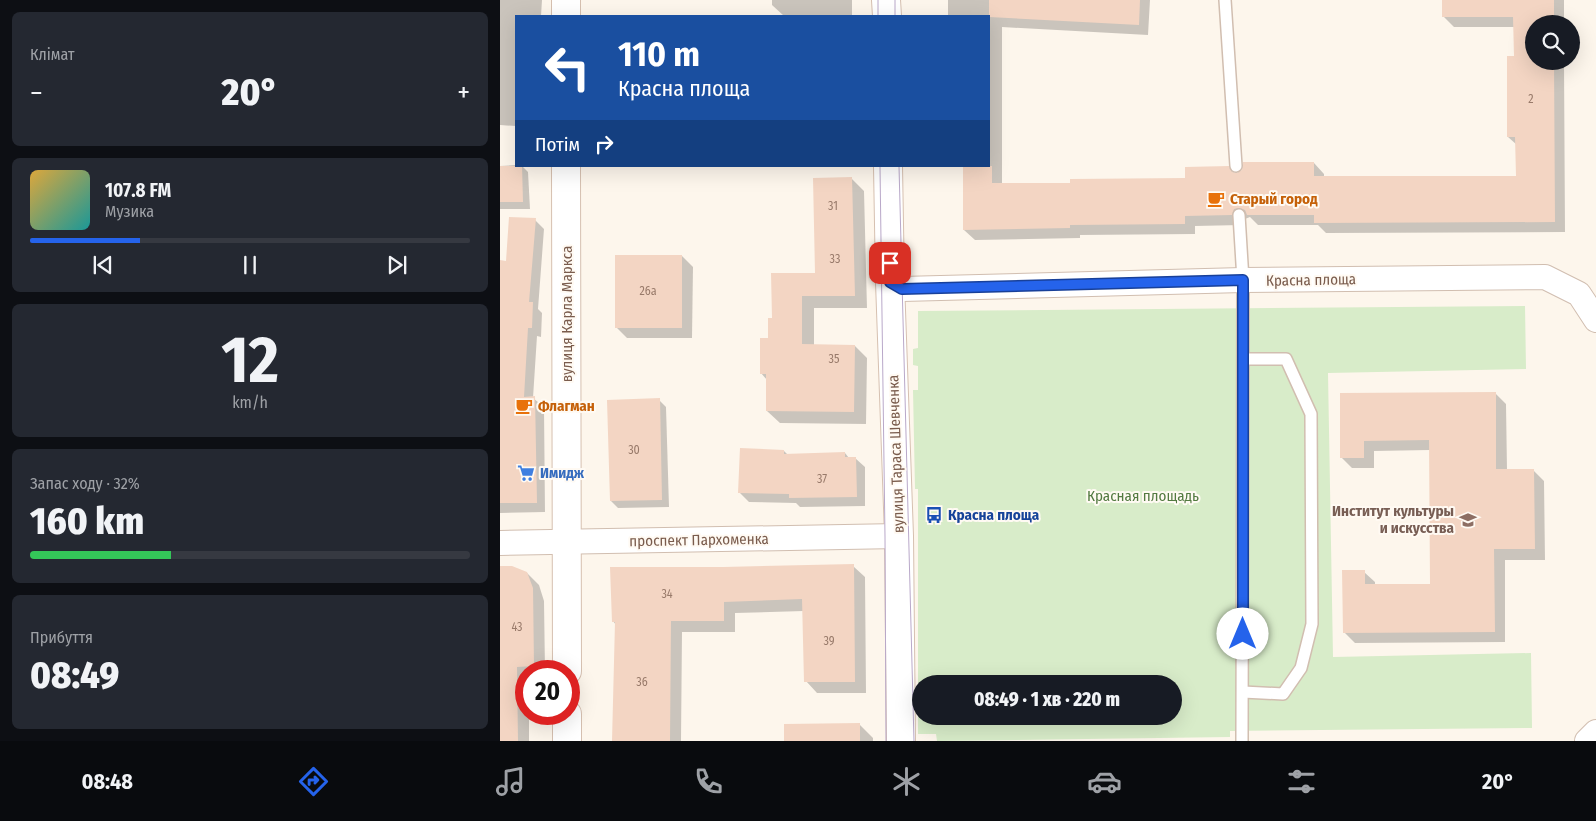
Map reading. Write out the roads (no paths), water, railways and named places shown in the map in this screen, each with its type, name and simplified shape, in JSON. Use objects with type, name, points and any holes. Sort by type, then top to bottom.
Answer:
[{"type":"main road","points":[[566,0],[566,15]]},
{"type":"main road","points":[[886,0],[887,15]]},
{"type":"main road","name":"вулиця Карла Маркса","points":[[566,167],[567,660]]},
{"type":"main road","name":"вулиця Тараса Шевченка","points":[[888,167],[899,536],[901,741]]},
{"type":"main road","points":[[567,725],[567,741]]},
{"type":"street","name":"Красна площа","points":[[890,282],[902,289],[1243,280],[1545,276],[1579,294],[1596,320]]},
{"type":"street","name":"проспект Пархоменка","points":[[500,543],[899,536]]},
{"type":"street","points":[[1587,741],[1596,732]]},
{"type":"lane","points":[[1225,0],[1236,166]]},
{"type":"lane","points":[[1239,216],[1243,280],[1242,741]]},
{"type":"lane","points":[[1242,692],[1283,694],[1302,668],[1312,624],[1311,414],[1286,359],[1243,359]]},
{"type":"tram line","points":[[878,0],[878,15]]},
{"type":"tram line","points":[[895,0],[895,15]]},
{"type":"tram line","points":[[880,167],[886,741]]},
{"type":"tram line","points":[[899,167],[914,741]]},
{"type":"place","name":"Старый город","points":[[1216,199]]},
{"type":"place","name":"Флагман","points":[[524,406]]},
{"type":"place","name":"Имидж","points":[[526,473]]},
{"type":"place","name":"Красна площа","points":[[934,515]]},
{"type":"place","name":"Институт культуры и искусства","points":[[1468,520]]},
{"type":"park label","name":"Красная площадь","points":[[1143,496]]}]
